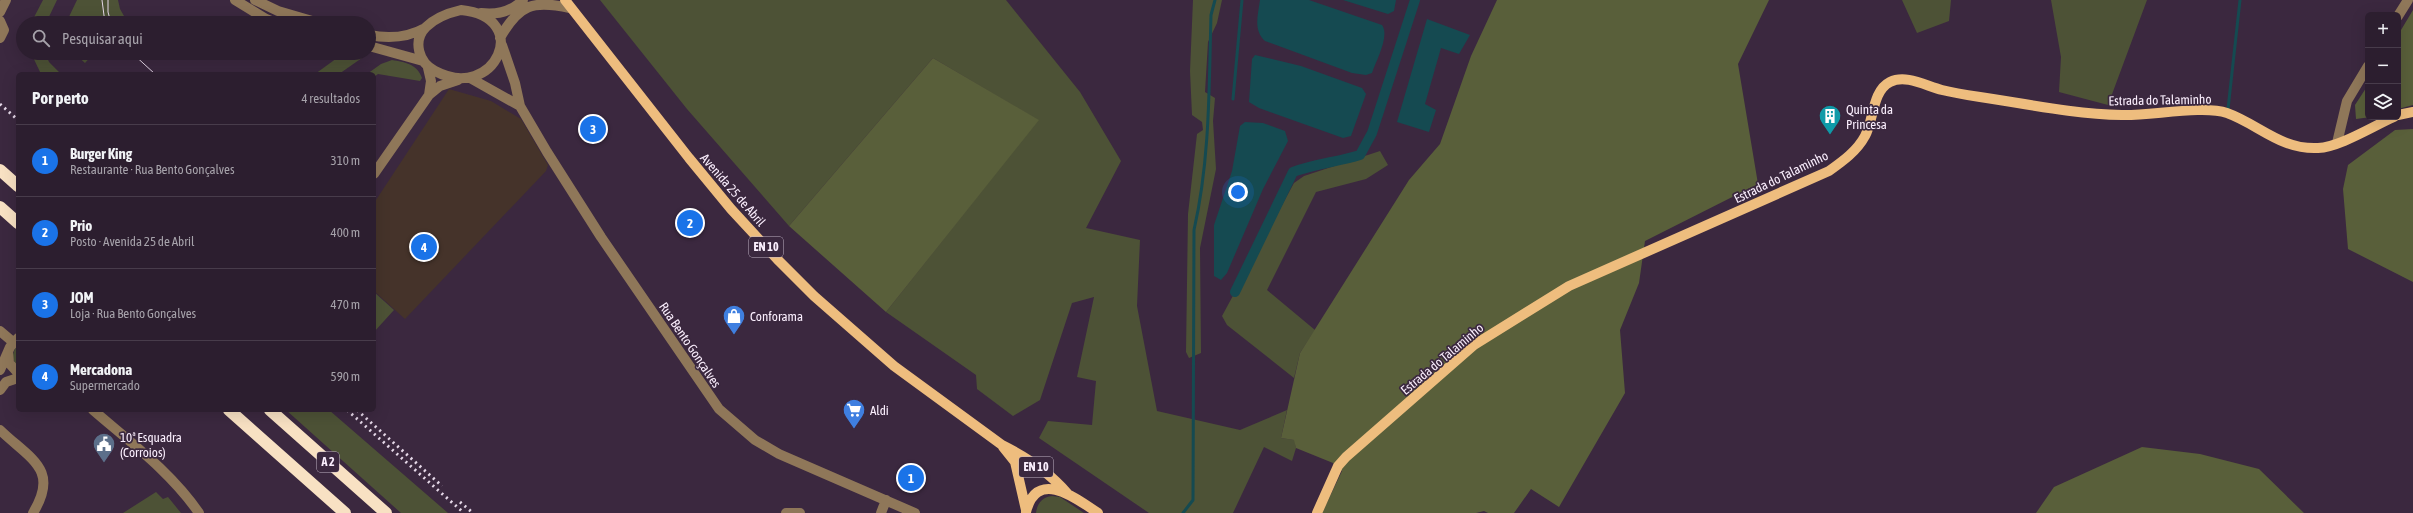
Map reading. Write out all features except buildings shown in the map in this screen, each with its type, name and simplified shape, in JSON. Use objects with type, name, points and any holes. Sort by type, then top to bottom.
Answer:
[{"type":"highway","points":[[0,170],[16,184]]},
{"type":"highway","points":[[0,207],[16,221]]},
{"type":"highway","name":"A 2","points":[[231,412],[345,513]]},
{"type":"highway","name":"A 2","points":[[272,412],[386,513]]},
{"type":"main road","name":"Avenida 25 de Abril","points":[[568,4],[731,209],[779,261],[819,301],[894,366],[1002,445],[1019,454],[1057,481],[1067,493]]},
{"type":"main road","name":"Estrada do Talaminho","points":[[1317,513],[1338,466],[1346,457],[1474,345],[1569,286],[1829,171],[1843,161],[1859,145],[1865,135],[1880,92],[1894,80],[1904,79],[1941,90],[2093,113],[2122,115],[2215,111],[2227,113],[2274,139],[2296,146],[2318,148],[2337,143],[2387,120]]},
{"type":"main road","points":[[2401,114],[2413,112]]},
{"type":"main road","name":"Avenida 25 de Abril","points":[[1002,445],[1015,462],[1026,512]]},
{"type":"main road","name":"Avenida 25 de Abril","points":[[1026,512],[1030,500],[1043,490],[1052,488],[1067,493],[1098,513]]},
{"type":"street","points":[[0,12],[6,0]]},
{"type":"street","points":[[234,0],[260,16]]},
{"type":"street","points":[[255,0],[278,11],[295,16]]},
{"type":"street","points":[[376,36],[381,38],[402,37],[425,28],[450,12],[461,10],[489,14],[507,11],[516,7],[523,0]]},
{"type":"street","points":[[2400,12],[2408,0]]},
{"type":"street","points":[[376,171],[429,95],[440,86],[484,73],[493,64],[509,22],[518,13],[533,3],[553,2],[568,4]]},
{"type":"street","points":[[476,12],[489,18],[501,41]]},
{"type":"street","points":[[0,21],[4,30],[0,38]]},
{"type":"street","points":[[425,28],[418,43],[431,81],[429,95]]},
{"type":"street","name":"Rua Bento Gonçalves","points":[[501,41],[516,83],[520,106],[601,237],[719,409],[755,440],[779,454],[915,513]]},
{"type":"street","points":[[376,48],[426,64],[452,78],[467,78]]},
{"type":"street","points":[[2337,143],[2347,101],[2365,71]]},
{"type":"street","name":"Rua Bento Gonçalves","points":[[467,78],[503,94],[520,106]]},
{"type":"street","points":[[0,331],[16,340],[8,352],[0,370]]},
{"type":"street","points":[[8,352],[9,363],[16,371]]},
{"type":"street","points":[[0,390],[6,382],[16,379]]},
{"type":"street","points":[[95,412],[158,466],[190,500],[199,513]]},
{"type":"street","points":[[0,430],[37,465],[44,476],[43,496],[33,513]]},
{"type":"street","points":[[881,513],[886,500]]},
{"type":"street","points":[[786,513],[800,513]]},
{"type":"shaded area","points":[[43,0],[57,0],[49,16],[35,16]]},
{"type":"shaded area","points":[[77,0],[118,0],[120,9],[124,16],[69,16]]},
{"type":"shaded area","points":[[600,0],[1006,0],[1080,92],[1121,161],[1086,228],[1140,240],[1137,306],[1157,411],[1240,430],[1287,410],[1281,438],[1295,440],[1296,448],[1292,461],[1264,447],[1233,513],[1149,513],[1039,438],[1048,421],[1092,425],[1096,381],[1077,377],[1094,297],[1072,303],[1040,400],[1013,416],[977,389],[976,375],[886,312],[1038,120],[933,58],[789,226],[687,109]]},
{"type":"shaded area","points":[[1193,0],[1222,0],[1217,23],[1208,42],[1205,92],[1215,98],[1213,121],[1216,169],[1200,248],[1201,353],[1189,358],[1186,352],[1188,214],[1197,134],[1203,130],[1202,122],[1192,115],[1190,71]]},
{"type":"shaded area","points":[[1260,0],[1309,0],[1382,25],[1384,30],[1383,42],[1372,73],[1366,75],[1352,73],[1265,41],[1261,37],[1257,22]]},
{"type":"shaded area","points":[[1343,0],[1396,0],[1394,11],[1388,14]]},
{"type":"shaded area","points":[[1497,0],[1769,0],[1738,64],[1758,184],[1645,241],[1639,283],[1620,330],[1625,393],[1559,507],[1531,489],[1514,513],[1488,513],[1484,511],[1476,513],[1322,513],[1342,471],[1333,463],[1296,448],[1294,440],[1281,438],[1300,353],[1409,180],[1440,144],[1471,56]]},
{"type":"shaded area","points":[[1902,0],[1951,0],[1949,21],[1917,33]]},
{"type":"shaded area","points":[[2051,0],[2147,0],[2108,105],[2059,92],[2061,57]]},
{"type":"shaded area","points":[[2413,10],[2413,105],[2401,108],[2401,48],[2401,30]]},
{"type":"shaded area","points":[[1427,19],[1470,35],[1459,54],[1441,48],[1425,104],[1436,110],[1429,132],[1397,122]]},
{"type":"shaded area","points":[[1255,55],[1301,66],[1362,88],[1366,94],[1351,136],[1343,138],[1259,108],[1249,102],[1252,59]]},
{"type":"shaded area","points":[[933,58],[1039,120],[886,312],[789,226]]},
{"type":"shaded area","points":[[34,60],[48,60],[59,72],[40,72]]},
{"type":"shaded area","points":[[334,60],[359,60],[342,72],[318,72]]},
{"type":"shaded area","points":[[392,60],[410,64],[420,73],[422,78],[420,81],[378,74],[376,76],[376,72],[370,72],[381,64]]},
{"type":"shaded area","points":[[449,89],[491,101],[521,119],[548,165],[546,171],[405,319],[376,293],[376,200]]},
{"type":"shaded area","points":[[2365,90],[2365,118],[2356,119],[2355,105]]},
{"type":"shaded area","points":[[1245,122],[1263,123],[1285,131],[1288,141],[1263,189],[1227,273],[1221,280],[1214,276],[1214,225],[1232,171],[1240,126]]},
{"type":"shaded area","points":[[2413,129],[2413,282],[2348,249],[2343,189],[2348,165],[2395,130]]},
{"type":"shaded area","points":[[1380,151],[1388,165],[1366,179],[1316,192],[1267,290],[1315,330],[1300,353],[1294,378],[1227,325],[1222,316],[1294,183],[1304,176]]},
{"type":"shaded area","points":[[376,294],[394,310],[376,330]]},
{"type":"shaded area","points":[[15,348],[16,364],[12,358]]},
{"type":"shaded area","points":[[288,412],[331,412],[448,513],[401,513]]},
{"type":"shaded area","points":[[2142,447],[2200,454],[2259,469],[2304,513],[2036,513],[2054,487]]},
{"type":"shaded area","points":[[156,492],[163,499],[168,497],[181,513],[123,513]]},
{"type":"shaded area","points":[[1052,496],[1060,497],[1084,513],[1036,513],[1041,502],[1045,498]]},
{"type":"waterway","points":[[1183,513],[1193,500],[1194,230],[1206,150],[1211,15],[1215,0]]},
{"type":"waterway","points":[[1233,99],[1242,0]]},
{"type":"waterway","points":[[1235,292],[1293,172],[1360,155],[1372,133],[1415,0]]},
{"type":"waterway","points":[[2228,109],[2240,0]]},
{"type":"tram line","points":[[102,0],[104,16]]},
{"type":"tram line","points":[[108,0],[109,16]]},
{"type":"tram line","points":[[140,60],[153,72]]},
{"type":"railway","points":[[0,104],[16,118]]},
{"type":"railway","points":[[349,412],[464,513]]},
{"type":"railway","points":[[359,412],[442,486]]},
{"type":"railway","points":[[460,502],[473,513]]},
{"type":"place","name":"JOM","points":[[593,129]]},
{"type":"place","name":"Quinta da Princesa","points":[[1830,136]]},
{"type":"place","name":"Prio","points":[[690,223]]},
{"type":"place","name":"Mercadona","points":[[424,247]]},
{"type":"place","name":"Conforama","points":[[734,336]]},
{"type":"place","name":"Aldi","points":[[854,430]]},
{"type":"place","name":"10ª Esquadra (Corroios)","points":[[104,464]]},
{"type":"place","name":"Burger King","points":[[911,478]]}]
